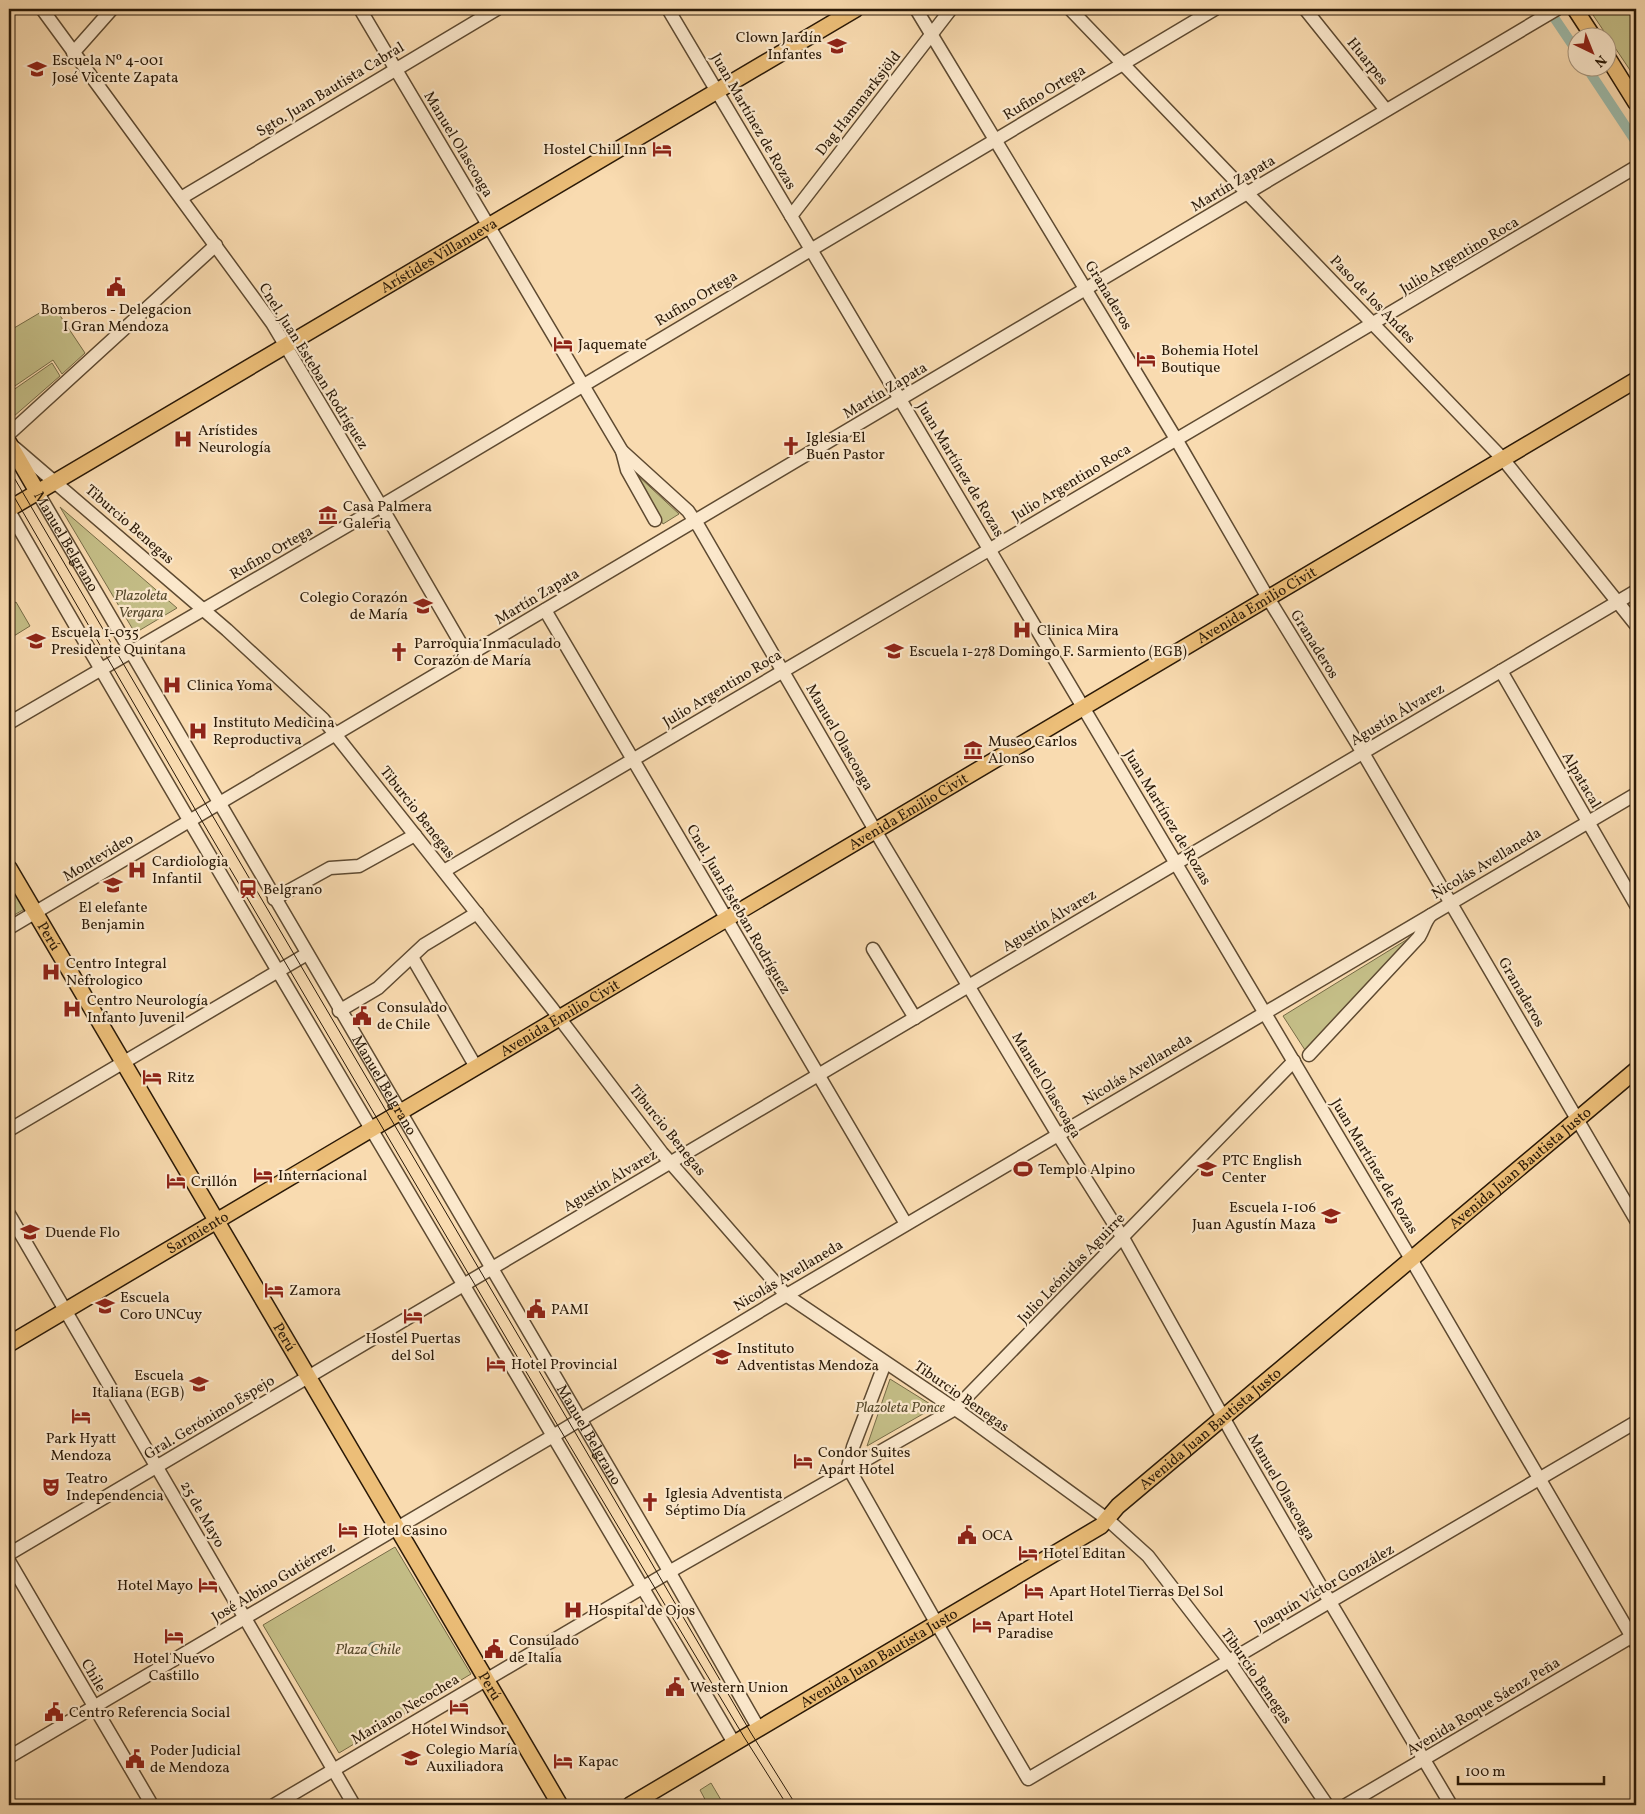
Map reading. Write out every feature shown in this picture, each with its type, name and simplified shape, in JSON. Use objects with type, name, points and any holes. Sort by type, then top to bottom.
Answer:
[{"type":"main road","name":"Arístides Villanueva","points":[[9,510],[856,9]]},
{"type":"main road","points":[[1575,9],[1587,28]]},
{"type":"main road","points":[[1618,74],[1636,103]]},
{"type":"main road","name":"Avenida Emilio Civit","points":[[386,1121],[1636,380]]},
{"type":"main road","name":"Manuel Belgrano","points":[[9,442],[38,493]]},
{"type":"main road","name":"Perú","points":[[9,868],[560,1805]]},
{"type":"main road","name":"Avenida Juan Bautista Justo","points":[[630,1805],[1096,1530],[1118,1506],[1636,1070]]},
{"type":"main road","name":"Sarmiento","points":[[9,1344],[386,1121]]},
{"type":"street","name":"Cnel. Juan Esteban Rodríguez","points":[[42,9],[272,323],[468,656]]},
{"type":"street","points":[[73,53],[112,9]]},
{"type":"street","name":"Manuel Olascoaga","points":[[360,9],[584,384],[622,451],[627,470],[655,520]]},
{"type":"street","name":"Sgto. Juan Bautista Cabral","points":[[181,198],[497,9]]},
{"type":"street","name":"Juan Martínez de Rozas","points":[[668,9],[1635,1638]]},
{"type":"street","name":"Granaderos","points":[[916,9],[1176,439],[1268,598],[1363,752],[1636,1220]]},
{"type":"street","name":"Dag Hammarksjöld","points":[[791,216],[951,9]]},
{"type":"street","name":"Paso de los Andes","points":[[1070,9],[1503,459],[1636,625]]},
{"type":"street","name":"Rufino Ortega","points":[[9,723],[381,506],[1215,9]]},
{"type":"street","name":"Huarpes","points":[[1305,9],[1386,110]]},
{"type":"street","name":"Martín Zapata","points":[[204,813],[1557,9]]},
{"type":"street","name":"Julio Argentino Roca","points":[[444,872],[782,671],[1374,324],[1636,167]]},
{"type":"street","points":[[9,434],[216,245]]},
{"type":"street","name":"Tiburcio Benegas","points":[[9,442],[29,462],[55,482],[204,610],[316,712],[416,835],[671,1162],[786,1295],[955,1409],[1107,1519],[1151,1561],[1229,1662],[1327,1805]]},
{"type":"street","name":"Manuel Olascoaga","points":[[622,451],[663,487],[688,511],[695,521],[875,831],[1123,1238],[1223,1417],[1330,1602],[1451,1805]]},
{"type":"street","name":"Manuel Belgrano","points":[[38,493],[339,1011],[669,1572],[753,1732]]},
{"type":"street","name":"Manuel Belgrano","points":[[9,510],[188,822],[372,1129],[734,1744]]},
{"type":"street","name":"Agustín Álvarez","points":[[477,1277],[1636,591]]},
{"type":"street","name":"Cnel. Juan Esteban Rodríguez","points":[[545,610],[906,1224]]},
{"type":"street","name":"Alpatacal","points":[[1501,671],[1636,905]]},
{"type":"street","name":"Nicolás Avellaneda","points":[[553,1436],[786,1295],[1636,794]]},
{"type":"street","name":"Montevideo","points":[[9,928],[204,813]]},
{"type":"street","points":[[274,899],[330,868],[359,866],[416,835]]},
{"type":"street","points":[[339,1011],[378,988],[431,940],[477,913]]},
{"type":"street","points":[[1309,1056],[1418,938],[1425,928],[1426,920],[1431,914]]},
{"type":"street","points":[[1410,927],[1416,926],[1419,928],[1418,938]]},
{"type":"street","points":[[873,950],[914,1018]]},
{"type":"street","points":[[9,1130],[306,954]]},
{"type":"street","points":[[412,958],[476,1067]]},
{"type":"street","name":"Julio Leónidas Aguirre","points":[[656,1579],[955,1409],[1294,1061]]},
{"type":"street","name":"25 de Mayo","points":[[9,1214],[354,1805]]},
{"type":"street","name":"Gral. Gerónimo Espejo","points":[[9,1554],[477,1277]]},
{"type":"street","points":[[885,1363],[847,1465],[937,1624]]},
{"type":"street","name":"Joaquín Víctor González","points":[[937,1624],[1028,1779],[1636,1422]]},
{"type":"street","name":"José Albino Gutiérrez","points":[[9,1756],[553,1436]]},
{"type":"street","name":"Chile","points":[[9,1561],[152,1805]]},
{"type":"street","name":"Mariano Necochea","points":[[274,1805],[656,1579]]},
{"type":"street","name":"Avenida Roque Sáenz Peña","points":[[1346,1805],[1635,1638]]},
{"type":"green space","points":[[1589,9],[1636,9],[1636,79],[1618,52],[1618,28],[1602,28]]},
{"type":"green space","points":[[53,305],[85,353],[62,374],[53,360],[9,390],[9,331]]},
{"type":"green space","points":[[52,363],[60,376],[13,417],[9,410],[9,393]]},
{"type":"green space","points":[[636,474],[679,514],[663,524]]},
{"type":"green space","name":"Plazoleta Vergara","points":[[60,507],[177,608],[135,633]]},
{"type":"green space","points":[[16,602],[30,626],[9,639],[9,606]]},
{"type":"green space","points":[[9,875],[28,907],[9,918]]},
{"type":"green space","points":[[1411,937],[1305,1050],[1283,1016]]},
{"type":"green space","name":"Plazoleta Ponce","points":[[890,1379],[935,1407],[867,1446]]},
{"type":"green space","name":"Plaza Chile","points":[[395,1547],[471,1674],[339,1753],[263,1625]]},
{"type":"green space","points":[[711,1783],[724,1805],[708,1805],[700,1790]]},
{"type":"shaded area","points":[[371,1642],[377,1642],[381,1649],[377,1656],[371,1656],[367,1652],[367,1646]]},
{"type":"waterway","points":[[1555,19],[1568,38]]},
{"type":"waterway","points":[[1594,78],[1636,142]]},
{"type":"tram line","points":[[9,469],[751,1733],[796,1805]]},
{"type":"tram line","points":[[9,488],[199,816],[561,1431],[744,1737],[787,1805]]},
{"type":"place","name":"Clown Jardín Infantes","points":[[837,46]]},
{"type":"place","name":"Escuela Nº 4-001 José Vicente Zapata","points":[[37,69]]},
{"type":"place","name":"Hostel Chill Inn","points":[[662,149]]},
{"type":"place","name":"Bomberos - Delegacion I Gran Mendoza","points":[[116,287]]},
{"type":"place","name":"Jaquemate","points":[[563,344]]},
{"type":"place","name":"Bohemia Hotel Boutique","points":[[1146,359]]},
{"type":"place","name":"Arístides Neurología","points":[[183,439]]},
{"type":"place","name":"Iglesia El Buen Pastor","points":[[791,446]]},
{"type":"place","name":"Casa Palmera Galeria","points":[[328,515]]},
{"type":"place","name":"Colegio Corazón de María","points":[[423,606]]},
{"type":"place","name":"Clinica Mira","points":[[1022,630]]},
{"type":"place","name":"Escuela 1-035 Presidente Quintana","points":[[36,641]]},
{"type":"place","name":"Escuela 1-278 Domingo F. Sarmiento (EGB)","points":[[894,651]]},
{"type":"place","name":"Parroquia Inmaculado Corazón de María","points":[[399,652]]},
{"type":"place","name":"Clinica Yoma","points":[[172,685]]},
{"type":"place","name":"Instituto Medicina Reproductiva","points":[[198,731]]},
{"type":"place","name":"Museo Carlos Alonso","points":[[973,750]]},
{"type":"place","name":"Cardiologia Infantil","points":[[137,870]]},
{"type":"place","name":"El elefante Benjamin","points":[[113,885]]},
{"type":"place","name":"Belgrano","points":[[248,889]]},
{"type":"place","name":"Centro Integral Nefrologico","points":[[51,972]]},
{"type":"place","name":"Centro Neurología Infanto Juvenil","points":[[72,1009]]},
{"type":"place","name":"Consulado de Chile","points":[[362,1016]]},
{"type":"place","name":"Ritz","points":[[152,1077]]},
{"type":"place","name":"Templo Alpino","points":[[1023,1169]]},
{"type":"place","name":"PTC English Center","points":[[1207,1169]]},
{"type":"place","name":"Internacional","points":[[263,1175]]},
{"type":"place","name":"Crillón","points":[[176,1181]]},
{"type":"place","name":"Escuela 1-106 Juan Agustín Maza","points":[[1331,1216]]},
{"type":"place","name":"Duende Flo","points":[[30,1232]]},
{"type":"place","name":"Zamora","points":[[274,1290]]},
{"type":"place","name":"Escuela Coro UNCuy","points":[[105,1306]]},
{"type":"place","name":"PAMI","points":[[536,1309]]},
{"type":"place","name":"Hostel Puertas del Sol","points":[[413,1316]]},
{"type":"place","name":"Instituto Adventistas Mendoza","points":[[722,1357]]},
{"type":"place","name":"Hotel Provincial","points":[[496,1364]]},
{"type":"place","name":"Escuela Italiana (EGB)","points":[[199,1384]]},
{"type":"place","name":"Park Hyatt Mendoza","points":[[81,1416]]},
{"type":"place","name":"Condor Suites Apart Hotel","points":[[803,1461]]},
{"type":"place","name":"Teatro Independencia","points":[[51,1487]]},
{"type":"place","name":"Iglesia Adventista Séptimo Día","points":[[650,1502]]},
{"type":"place","name":"Hotel Casino","points":[[348,1530]]},
{"type":"place","name":"OCA","points":[[967,1535]]},
{"type":"place","name":"Hotel Editan","points":[[1028,1553]]},
{"type":"place","name":"Hotel Mayo","points":[[208,1585]]},
{"type":"place","name":"Apart Hotel Tierras Del Sol","points":[[1034,1591]]},
{"type":"place","name":"Hospital de Ojos","points":[[573,1610]]},
{"type":"place","name":"Apart Hotel Paradise","points":[[982,1625]]},
{"type":"place","name":"Hotel Nuevo Castillo","points":[[174,1636]]},
{"type":"place","name":"Consulado de Italia","points":[[494,1649]]},
{"type":"place","name":"Western Union","points":[[675,1687]]},
{"type":"place","name":"Hotel Windsor","points":[[459,1707]]},
{"type":"place","name":"Centro Referencia Social","points":[[54,1712]]},
{"type":"place","name":"Colegio María Auxiliadora","points":[[411,1758]]},
{"type":"place","name":"Poder Judicial de Mendoza","points":[[135,1759]]},
{"type":"place","name":"Kapac","points":[[563,1761]]}]
